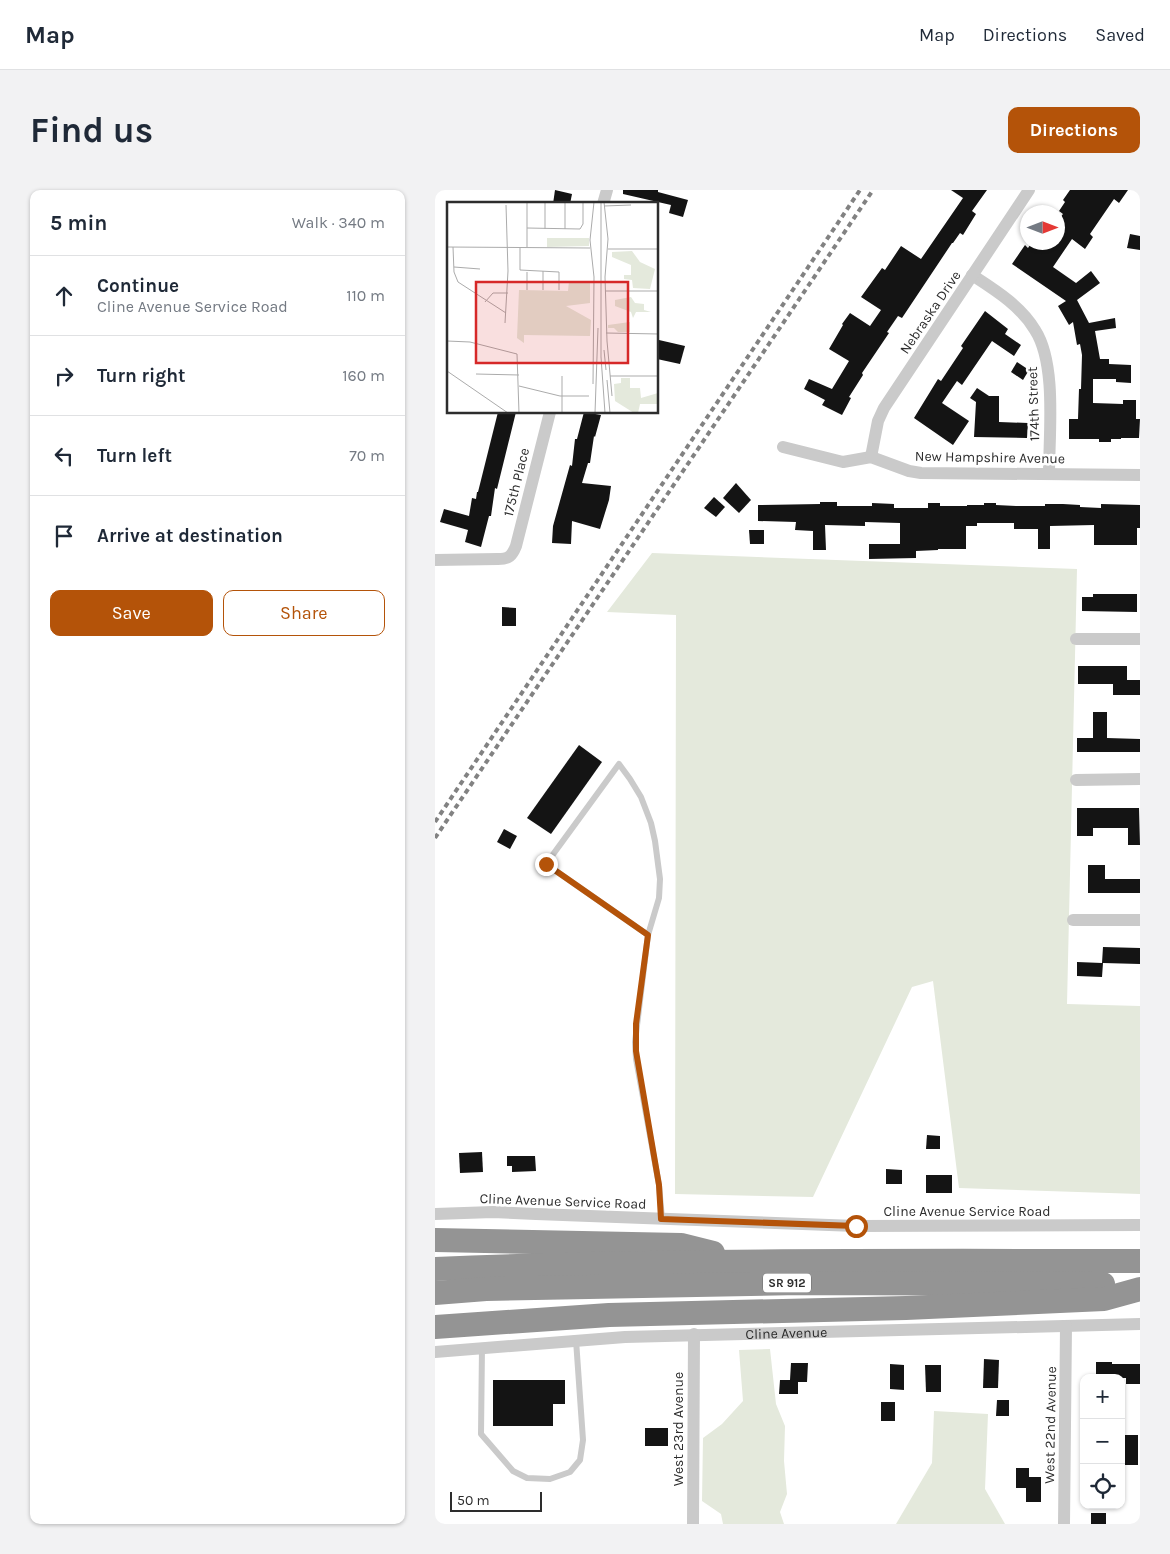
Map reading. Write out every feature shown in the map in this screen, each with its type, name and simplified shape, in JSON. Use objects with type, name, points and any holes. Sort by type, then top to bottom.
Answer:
[{"type":"highway","points":[[435,1240],[681,1245],[738,1260]]},
{"type":"highway","name":"SR 912","points":[[435,1269],[547,1264],[738,1260],[1140,1260]]},
{"type":"highway","name":"SR 912","points":[[435,1293],[485,1289],[801,1283],[1140,1284]]},
{"type":"highway","points":[[435,1327],[609,1315],[906,1308],[1104,1299],[1140,1289]]},
{"type":"street","name":"Nebraska Drive","points":[[871,457],[878,421],[884,408],[1029,190]]},
{"type":"street","name":"174th Street","points":[[972,275],[1011,302],[1036,330],[1043,346],[1047,362],[1049,387],[1049,474]]},
{"type":"street","name":"175th Place","points":[[435,560],[508,558],[513,552],[549,414]]},
{"type":"street","points":[[783,447],[843,462],[871,457]]},
{"type":"street","name":"New Hampshire Avenue","points":[[871,457],[921,474],[1140,475]]},
{"type":"street","points":[[1076,639],[1140,639]]},
{"type":"street","points":[[1076,780],[1140,779]]},
{"type":"street","points":[[1073,920],[1140,920]]},
{"type":"street","name":"Cline Avenue Service Road","points":[[435,1214],[493,1212],[856,1226],[1140,1225]]},
{"type":"street","name":"Cline Avenue","points":[[435,1352],[576,1340],[694,1334],[1140,1324]]},
{"type":"street","name":"West 22nd Avenue","points":[[1064,1524],[1066,1326]]},
{"type":"street","name":"West 23rd Avenue","points":[[693,1524],[694,1334]]},
{"type":"lane","points":[[648,935],[546,864],[619,764],[641,797],[651,823],[659,868],[660,888],[656,911],[648,935],[636,1024],[636,1051],[659,1185],[661,1219]]},
{"type":"lane","points":[[482,1347],[481,1434],[513,1471],[527,1478],[550,1479],[570,1472],[580,1460],[583,1440],[576,1340]]},
{"type":"shaded area","points":[[652,553],[1077,569],[1067,1004],[1140,1006],[1140,1194],[959,1188],[933,981],[912,987],[813,1197],[675,1194],[676,615],[607,612]]},
{"type":"shaded area","points":[[770,1349],[776,1404],[785,1426],[784,1461],[787,1494],[780,1512],[784,1524],[723,1524],[721,1514],[702,1501],[703,1438],[722,1424],[743,1401],[739,1350]]},
{"type":"shaded area","points":[[934,1411],[988,1414],[985,1489],[1005,1524],[896,1524],[932,1463]]},
{"type":"building","points":[[555,190],[572,194],[570,202],[553,202]]},
{"type":"building","points":[[623,190],[658,190],[658,192],[688,200],[683,217],[669,213],[671,205],[623,194]]},
{"type":"building","points":[[951,190],[987,190],[972,211],[976,214],[963,235],[960,233],[952,243],[902,318],[898,316],[887,332],[889,333],[862,373],[863,375],[849,397],[851,398],[842,415],[822,405],[825,400],[804,389],[809,379],[832,389],[849,361],[829,349],[842,324],[850,313],[870,326],[881,310],[861,297],[882,268],[885,270],[901,246],[921,259],[963,198]]},
{"type":"building","points":[[1070,190],[1128,190],[1119,203],[1114,199],[1090,234],[1093,237],[1085,249],[1072,239],[1065,249],[1065,205],[1063,205],[1065,202],[1063,200]]},
{"type":"building","points":[[1130,234],[1140,236],[1140,250],[1127,248]]},
{"type":"building","points":[[1022,250],[1065,250],[1053,267],[1076,283],[1091,271],[1100,283],[1077,300],[1089,323],[1115,318],[1116,328],[1095,331],[1100,359],[1109,359],[1109,364],[1131,365],[1131,383],[1116,382],[1116,379],[1093,379],[1093,403],[1123,404],[1123,400],[1136,400],[1136,419],[1140,419],[1139,438],[1111,439],[1111,442],[1099,442],[1099,439],[1069,439],[1069,419],[1078,419],[1079,389],[1081,389],[1082,355],[1080,344],[1077,345],[1073,322],[1069,325],[1058,306],[1066,301],[1012,264]]},
{"type":"building","points":[[985,311],[1008,329],[1005,334],[1021,345],[1014,356],[992,341],[962,385],[957,381],[942,403],[969,421],[953,445],[914,418],[938,379],[941,381],[963,348],[961,346]]},
{"type":"building","points":[[659,340],[685,346],[680,364],[659,359]]},
{"type":"building","points":[[1017,362],[1029,370],[1023,380],[1011,372]]},
{"type":"building","points":[[977,388],[989,396],[999,396],[999,422],[1028,423],[1027,438],[974,437],[976,402],[970,398]]},
{"type":"building","points":[[498,414],[516,414],[497,489],[495,488],[491,516],[489,516],[481,547],[465,542],[468,530],[440,522],[444,509],[469,516],[472,498],[476,499]]},
{"type":"building","points":[[583,414],[601,415],[594,436],[590,463],[588,463],[582,483],[611,486],[609,500],[600,529],[572,521],[571,544],[552,543],[553,526],[570,465],[572,466],[575,439],[577,439]]},
{"type":"building","points":[[736,483],[751,500],[739,513],[723,498]]},
{"type":"building","points":[[714,497],[725,507],[716,517],[704,508]]},
{"type":"building","points":[[820,502],[837,502],[837,506],[872,506],[872,503],[894,504],[894,508],[928,508],[928,503],[940,503],[940,506],[984,505],[984,503],[1016,506],[1063,504],[1101,508],[1101,504],[1140,505],[1140,528],[1137,528],[1137,545],[1094,545],[1094,525],[1050,526],[1050,549],[1038,549],[1038,529],[1014,529],[1014,523],[977,523],[977,526],[966,526],[966,549],[916,551],[916,558],[869,559],[869,544],[900,544],[900,523],[865,522],[865,526],[825,525],[826,550],[813,550],[813,531],[795,530],[796,522],[758,521],[758,505],[820,504]]},
{"type":"building","points":[[749,530],[764,530],[764,544],[750,544]]},
{"type":"building","points":[[1093,594],[1137,594],[1137,612],[1082,611],[1082,597],[1093,597]]},
{"type":"building","points":[[502,607],[516,608],[516,626],[502,626]]},
{"type":"building","points":[[1078,666],[1127,666],[1127,680],[1140,680],[1140,695],[1113,695],[1113,684],[1078,684]]},
{"type":"building","points":[[1093,712],[1107,712],[1107,738],[1140,739],[1140,752],[1077,752],[1077,738],[1093,738]]},
{"type":"building","points":[[579,745],[602,762],[551,834],[527,818]]},
{"type":"building","points":[[1077,808],[1139,808],[1140,845],[1128,845],[1128,828],[1093,828],[1093,836],[1077,836]]},
{"type":"building","points":[[504,829],[517,836],[510,849],[497,842]]},
{"type":"building","points":[[1088,865],[1105,865],[1105,879],[1140,879],[1140,893],[1088,893]]},
{"type":"building","points":[[1103,947],[1140,948],[1140,964],[1103,963],[1102,977],[1077,976],[1077,962],[1102,963]]},
{"type":"building","points":[[927,1135],[940,1136],[940,1149],[926,1149]]},
{"type":"building","points":[[482,1152],[483,1172],[460,1173],[459,1153]]},
{"type":"building","points":[[507,1156],[535,1156],[536,1171],[512,1172],[512,1166],[507,1166]]},
{"type":"building","points":[[886,1169],[902,1170],[902,1184],[886,1184]]},
{"type":"building","points":[[926,1175],[952,1175],[952,1193],[926,1193]]},
{"type":"building","points":[[984,1359],[999,1360],[998,1388],[983,1388]]},
{"type":"building","points":[[1096,1362],[1140,1364],[1140,1384],[1126,1384],[1125,1374],[1096,1374]]},
{"type":"building","points":[[791,1363],[808,1363],[807,1382],[798,1382],[798,1394],[779,1394],[780,1380],[790,1380]]},
{"type":"building","points":[[890,1364],[904,1365],[904,1390],[890,1389]]},
{"type":"building","points":[[925,1365],[941,1365],[941,1392],[926,1392]]},
{"type":"building","points":[[493,1380],[565,1380],[565,1404],[553,1404],[553,1426],[493,1426]]},
{"type":"building","points":[[997,1400],[1009,1400],[1009,1416],[996,1416]]},
{"type":"building","points":[[881,1402],[895,1402],[895,1421],[881,1421]]},
{"type":"building","points":[[645,1428],[668,1428],[668,1446],[645,1446]]},
{"type":"building","points":[[1125,1435],[1138,1435],[1138,1465],[1125,1465]]},
{"type":"building","points":[[1016,1468],[1029,1468],[1029,1477],[1041,1477],[1041,1502],[1026,1502],[1026,1488],[1016,1488]]},
{"type":"building","points":[[1091,1513],[1106,1513],[1106,1524],[1091,1524]]},
{"type":"railway","points":[[435,822],[860,190]]},
{"type":"railway","points":[[435,838],[873,190]]},
{"type":"route","points":[[546,864],[648,935],[635,1042],[636,1059],[659,1185],[661,1219],[856,1226]]}]
